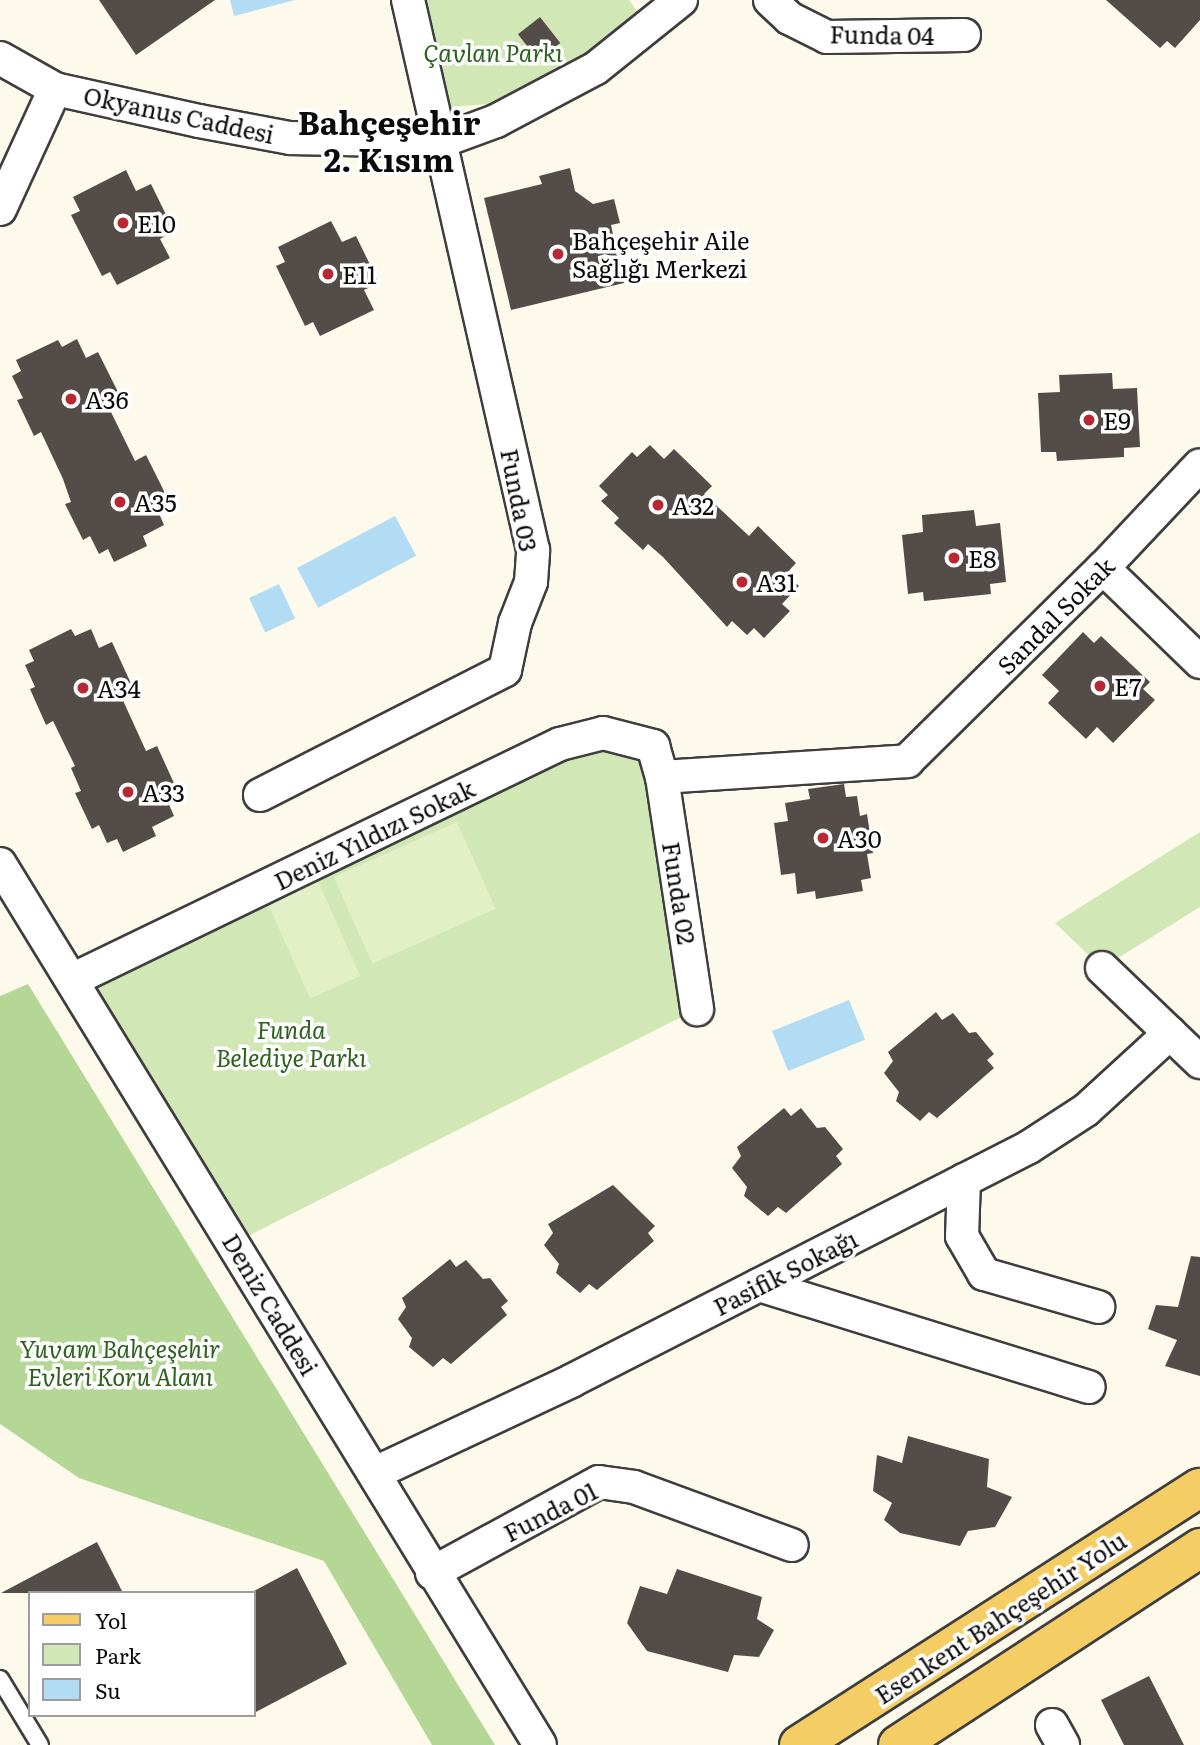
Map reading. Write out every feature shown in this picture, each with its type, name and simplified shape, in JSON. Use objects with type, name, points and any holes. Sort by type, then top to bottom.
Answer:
[{"type":"main road","name":"Esenkent Bahçeşehir Yolu","points":[[799,1745],[1200,1488]]},
{"type":"main road","points":[[898,1745],[1200,1548]]},
{"type":"street","name":"Funda 03","points":[[260,795],[505,670],[515,623],[531,582],[533,550],[408,0]]},
{"type":"street","name":"Okyanus Caddesi","points":[[0,58],[55,89],[290,138],[442,141],[496,121],[596,68],[681,0]]},
{"type":"street","name":"Funda 04","points":[[770,0],[789,18],[827,37],[964,35]]},
{"type":"street","points":[[0,209],[55,89]]},
{"type":"street","name":"Sandal Sokak","points":[[662,777],[907,761],[1103,568],[1200,465]]},
{"type":"street","points":[[1103,568],[1200,662]]},
{"type":"street","name":"Deniz Yıldızı Sokak","points":[[72,980],[560,744],[603,733],[653,746],[662,777]]},
{"type":"street","name":"Funda 02","points":[[662,777],[697,1009]]},
{"type":"street","name":"Deniz Caddesi","points":[[0,864],[374,1473],[432,1573],[540,1745]]},
{"type":"street","points":[[1102,968],[1200,1062]]},
{"type":"street","name":"Pasifik Sokağı","points":[[374,1473],[571,1381],[1029,1147],[1086,1110],[1170,1033]]},
{"type":"street","points":[[964,1180],[962,1237],[984,1274],[1098,1307]]},
{"type":"street","points":[[759,1285],[1089,1387]]},
{"type":"street","name":"Funda 01","points":[[432,1573],[599,1482],[634,1487],[792,1545]]},
{"type":"lane","points":[[0,1679],[40,1745]]},
{"type":"green space","name":"Çavlan Parkı","points":[[425,0],[629,0],[637,11],[554,79],[513,102],[451,107]]},
{"type":"green space","name":"Funda Belediye Parkı","points":[[560,744],[653,746],[697,1009],[234,1243],[72,980]]},
{"type":"green space","points":[[457,822],[496,909],[372,964],[334,877]]},
{"type":"green space","points":[[1200,832],[1200,907],[1102,968],[1055,923]]},
{"type":"green space","points":[[318,881],[360,976],[310,998],[268,903]]},
{"type":"green space","name":"Yuvam Bahçeşehir Evleri Koru Alanı","points":[[28,984],[495,1745],[432,1745],[324,1561],[79,1478],[0,1424],[0,996]]},
{"type":"water","points":[[230,0],[295,0],[234,16]]},
{"type":"water","points":[[395,516],[416,556],[318,608],[297,568]]},
{"type":"water","points":[[279,584],[295,618],[265,632],[249,598]]},
{"type":"water","points":[[849,1000],[865,1040],[788,1071],[772,1031]]},
{"type":"building","points":[[99,0],[215,0],[136,55]]},
{"type":"building","points":[[1106,0],[1200,0],[1200,20],[1175,48],[1167,41],[1160,48]]},
{"type":"building","points":[[540,17],[560,43],[538,60],[518,34]]},
{"type":"building","name":"Bahçeşehir Aile Sağlığı Merkezi","points":[[570,168],[575,191],[593,204],[614,199],[620,223],[611,225],[624,283],[511,310],[484,198],[542,184],[539,176]]},
{"type":"building","name":"E10","points":[[126,170],[136,191],[151,184],[174,231],[160,239],[170,258],[117,285],[110,272],[102,276],[71,215],[80,211],[73,197]]},
{"type":"building","name":"E11","points":[[331,221],[342,242],[356,236],[379,283],[364,290],[374,310],[320,336],[313,322],[305,326],[276,266],[285,262],[278,247]]},
{"type":"building","points":[[77,339],[86,358],[98,352],[122,400],[108,406],[135,461],[146,455],[170,503],[157,509],[164,525],[143,536],[147,546],[114,562],[108,549],[99,554],[90,536],[83,540],[65,504],[71,502],[63,479],[41,432],[34,436],[17,400],[23,398],[12,376],[21,371],[16,360],[58,340],[62,347]]},
{"type":"building","name":"E9","points":[[1112,373],[1113,389],[1137,388],[1140,447],[1124,448],[1124,457],[1057,461],[1056,452],[1041,452],[1038,393],[1060,392],[1059,375]]},
{"type":"building","points":[[650,445],[664,459],[674,449],[712,486],[704,494],[749,536],[758,526],[796,563],[786,574],[799,586],[782,604],[790,611],[764,638],[754,628],[747,635],[732,621],[727,627],[663,557],[648,544],[643,550],[614,523],[619,518],[601,501],[608,495],[599,486],[632,452],[637,457]]},
{"type":"building","name":"E8","points":[[974,510],[976,526],[1000,523],[1006,582],[990,584],[991,594],[924,601],[923,592],[908,594],[902,535],[923,532],[922,515]]},
{"type":"building","points":[[71,629],[75,636],[91,629],[99,648],[112,642],[134,690],[121,696],[146,751],[157,746],[179,794],[167,800],[174,816],[152,827],[156,836],[123,852],[117,839],[107,843],[99,825],[92,829],[75,793],[81,791],[71,768],[75,766],[53,721],[46,725],[30,689],[35,687],[25,665],[34,661],[29,650]]},
{"type":"building","name":"E7","points":[[1083,632],[1094,643],[1101,636],[1150,682],[1143,689],[1155,700],[1113,743],[1097,727],[1086,739],[1048,703],[1059,691],[1042,675]]},
{"type":"building","name":"A30","points":[[844,784],[846,797],[857,796],[860,816],[867,814],[873,853],[867,854],[871,878],[861,880],[863,891],[816,899],[815,891],[797,894],[795,873],[781,875],[774,823],[788,821],[785,803],[810,799],[808,789]]},
{"type":"building","points":[[936,1012],[942,1020],[953,1013],[969,1033],[976,1032],[994,1054],[987,1060],[994,1068],[937,1118],[929,1112],[920,1121],[896,1101],[899,1092],[884,1073],[893,1061],[888,1052]]},
{"type":"building","points":[[784,1108],[791,1116],[801,1108],[817,1128],[825,1127],[843,1149],[836,1156],[842,1164],[786,1213],[778,1207],[768,1216],[744,1196],[747,1187],[732,1168],[741,1156],[737,1147]]},
{"type":"building","points":[[613,1185],[655,1226],[648,1233],[654,1241],[597,1290],[589,1284],[580,1293],[556,1273],[559,1264],[544,1245],[553,1233],[548,1224]]},
{"type":"building","points":[[1191,1256],[1200,1257],[1200,1376],[1165,1366],[1177,1340],[1148,1329],[1156,1305],[1178,1307]]},
{"type":"building","points":[[450,1259],[456,1267],[466,1260],[483,1279],[490,1278],[508,1301],[501,1307],[507,1315],[451,1364],[443,1358],[433,1367],[409,1347],[412,1338],[398,1319],[406,1307],[402,1298]]},
{"type":"building","points":[[908,1436],[989,1459],[987,1487],[1012,1497],[995,1527],[968,1531],[960,1546],[900,1533],[884,1520],[892,1503],[873,1491],[877,1455],[902,1463]]},
{"type":"building","points":[[97,1542],[122,1591],[28,1591],[1,1593]]},
{"type":"building","points":[[297,1568],[347,1664],[256,1712],[256,1591]]},
{"type":"building","points":[[677,1569],[762,1597],[757,1619],[774,1630],[759,1657],[734,1655],[728,1672],[647,1651],[627,1623],[640,1586],[667,1594]]},
{"type":"building","points":[[1149,1676],[1184,1745],[1124,1745],[1101,1700]]},
{"type":"place","name":"E10","points":[[123,223]]},
{"type":"place","name":"Bahçeşehir Aile Sağlığı Merkezi","points":[[558,254]]},
{"type":"place","name":"E11","points":[[328,274]]},
{"type":"place","name":"A36","points":[[71,399]]},
{"type":"place","name":"E9","points":[[1089,420]]},
{"type":"place","name":"A35","points":[[120,502]]},
{"type":"place","name":"A32","points":[[658,505]]},
{"type":"place","name":"E8","points":[[954,558]]},
{"type":"place","name":"A31","points":[[742,582]]},
{"type":"place","name":"E7","points":[[1100,686]]},
{"type":"place","name":"A34","points":[[83,688]]},
{"type":"place","name":"A33","points":[[128,792]]},
{"type":"place","name":"A30","points":[[823,838]]},
{"type":"district","name":"Bahçeşehir 2. Kısım","points":[[389,140]]}]
